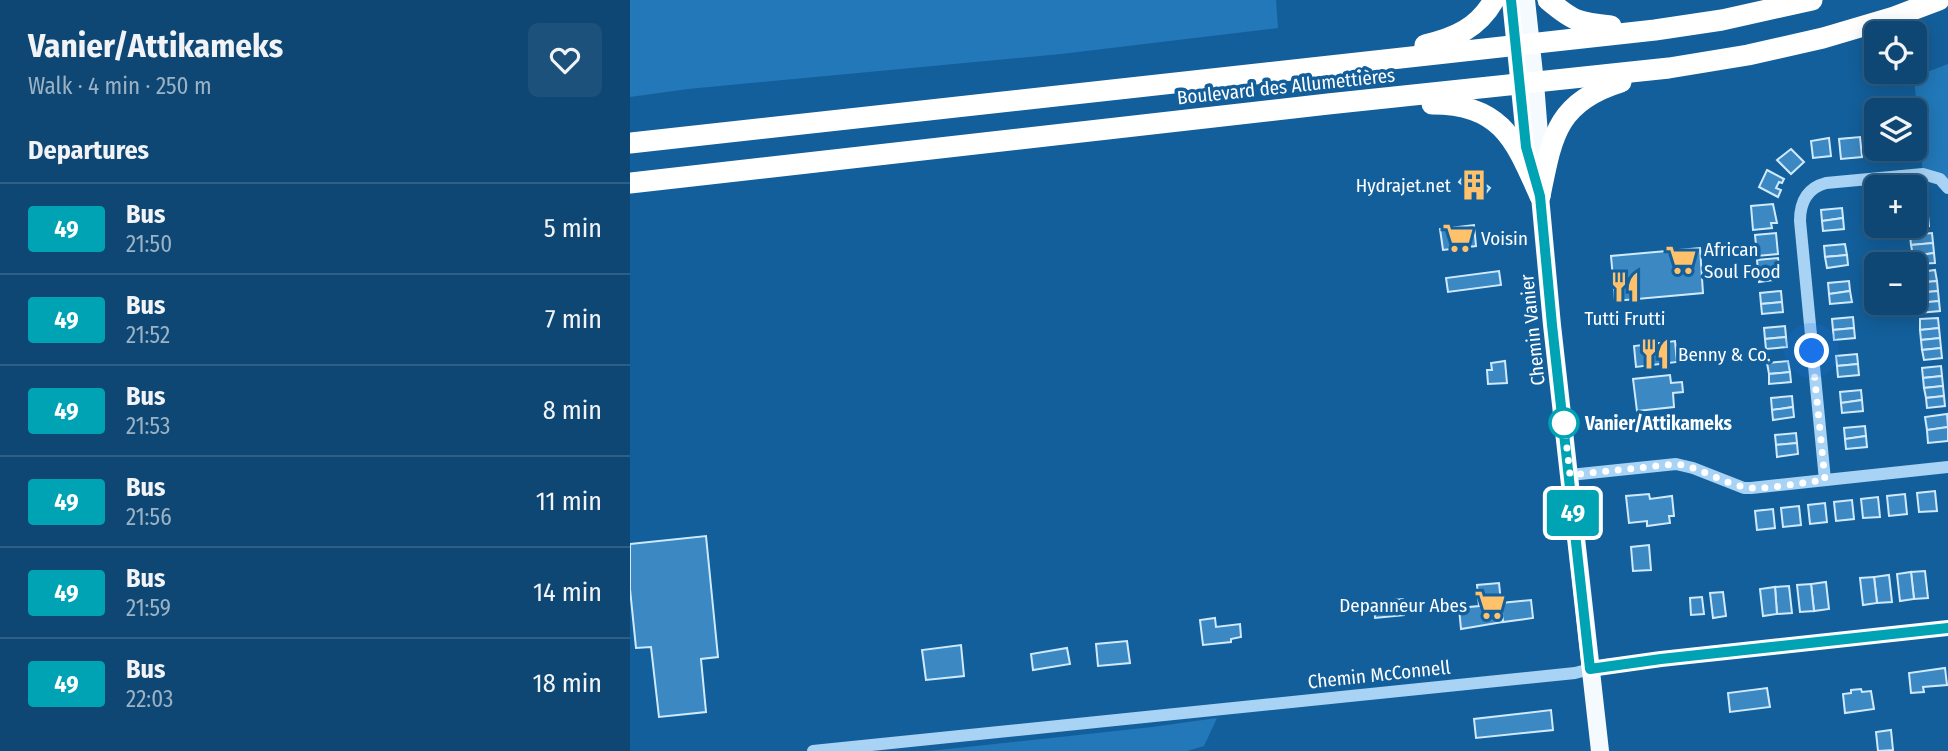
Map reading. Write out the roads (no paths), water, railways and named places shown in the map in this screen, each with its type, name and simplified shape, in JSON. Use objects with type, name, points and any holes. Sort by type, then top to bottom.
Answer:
[{"type":"highway","points":[[1329,66],[1461,34],[1483,16],[1494,0]]},
{"type":"highway","points":[[1548,0],[1567,17],[1586,24],[1655,30]]},
{"type":"highway","name":"Boulevard des Allumettières","points":[[630,143],[1655,30],[1723,20],[1812,0]]},
{"type":"highway","name":"Boulevard des Allumettières","points":[[630,183],[1669,68],[1811,41],[1894,17],[1939,0]]},
{"type":"highway","points":[[1540,196],[1550,145],[1559,125],[1579,101],[1599,89],[1669,68]]},
{"type":"highway","points":[[1328,104],[1452,104],[1476,109],[1493,119],[1511,138],[1521,152],[1540,196]]},
{"type":"main road","name":"Chemin Vanier","points":[[1511,0],[1523,45],[1527,84],[1540,147],[1540,196],[1552,325],[1600,751]]},
{"type":"main road","name":"Chemin Vanier","points":[[1523,45],[1527,0]]},
{"type":"street","points":[[1825,480],[1800,221],[1803,200],[1817,186],[1826,183],[1923,174],[1933,175],[1948,188]]},
{"type":"street","points":[[1570,475],[1676,464],[1744,488],[1759,488],[1948,467]]},
{"type":"street","name":"Chemin McConnell","points":[[813,751],[1575,673],[1661,659],[1948,628]]},
{"type":"place","name":"Hydrajet.net","points":[[1474,185]]},
{"type":"place","name":"Voisin","points":[[1458,238]]},
{"type":"place","name":"African Soul Food","points":[[1681,260]]},
{"type":"place","name":"Tutti Frutti","points":[[1625,287]]},
{"type":"place","name":"Benny & Co.","points":[[1655,354]]},
{"type":"place","name":"Vanier/Attikameks","points":[[1564,423]]},
{"type":"place","name":"Depanneur Abes","points":[[1490,605]]}]
